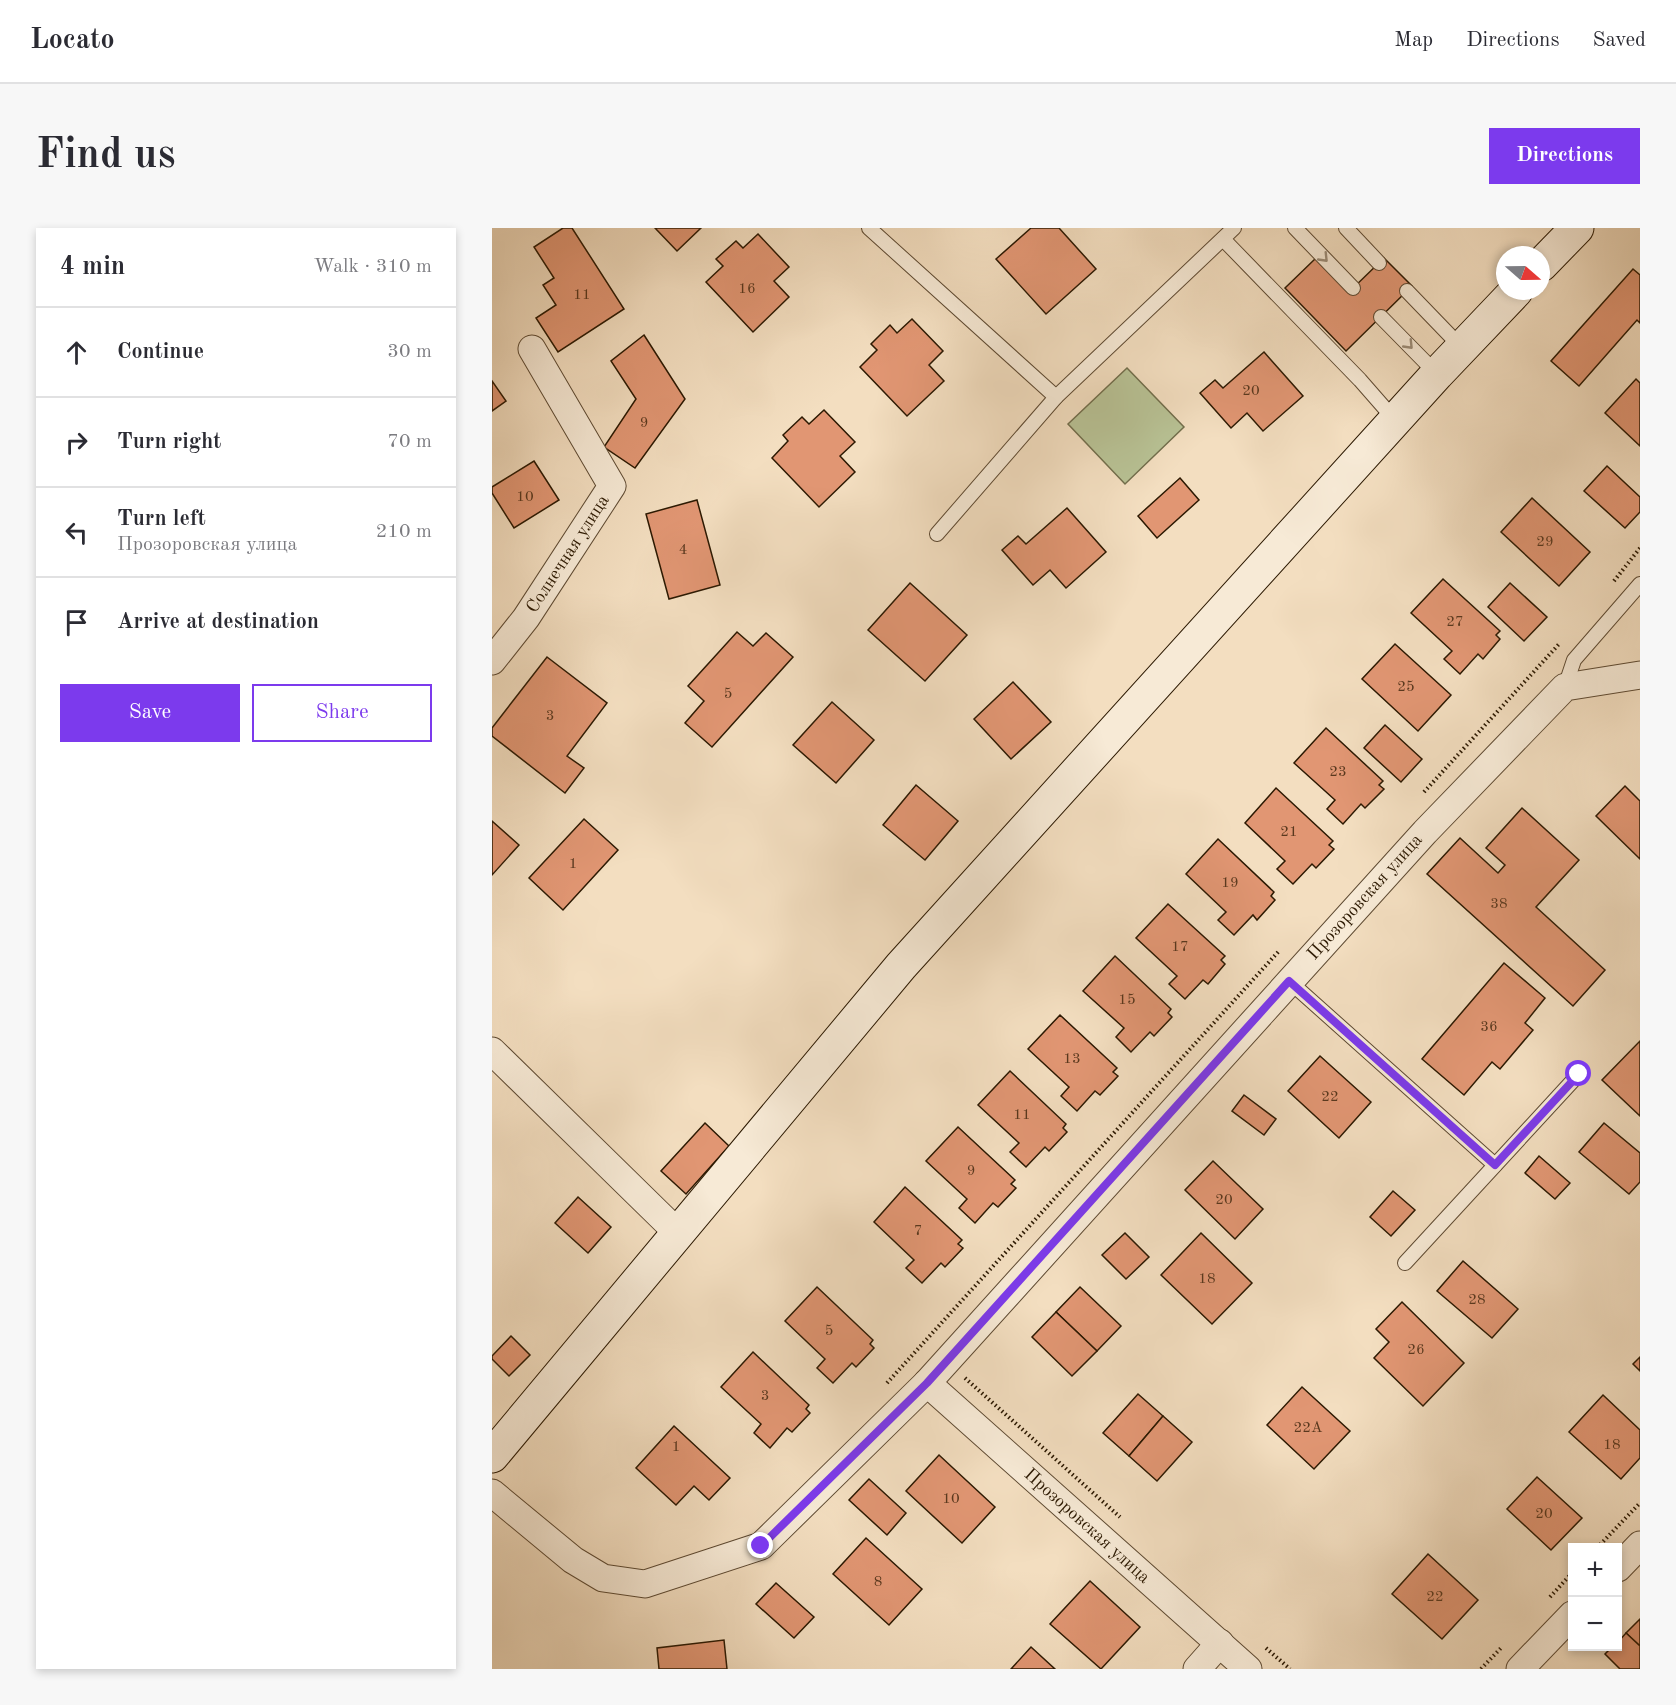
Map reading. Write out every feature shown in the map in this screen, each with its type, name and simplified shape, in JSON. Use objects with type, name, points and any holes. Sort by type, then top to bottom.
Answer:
[{"type":"street","points":[[1550,256],[1577,228]]},
{"type":"street","points":[[492,1456],[901,966],[1437,374],[1507,300]]},
{"type":"street","name":"Солнечная улица","points":[[492,661],[526,618],[612,486],[532,349]]},
{"type":"street","points":[[1564,687],[1640,675]]},
{"type":"street","name":"Прозоровская улица","points":[[492,1493],[573,1560],[603,1578],[645,1584],[761,1546],[927,1383],[1425,832],[1564,687]]},
{"type":"street","points":[[492,1051],[678,1233]]},
{"type":"street","name":"Прозоровская улица","points":[[927,1383],[1248,1669]]},
{"type":"street","points":[[1622,1563],[1640,1545]]},
{"type":"street","points":[[1520,1669],[1568,1619]]},
{"type":"street","points":[[1197,1669],[1220,1644]]},
{"type":"lane","points":[[869,228],[1056,398]]},
{"type":"lane","points":[[937,534],[1056,398],[1234,228]]},
{"type":"lane","points":[[1295,228],[1353,288]]},
{"type":"lane","points":[[1346,228],[1379,262]]},
{"type":"lane","points":[[1222,239],[1360,380],[1395,421]]},
{"type":"lane","points":[[1407,291],[1462,348]]},
{"type":"lane","points":[[1381,317],[1437,374]]},
{"type":"lane","points":[[1564,687],[1574,660],[1640,584]]},
{"type":"lane","points":[[1289,981],[1495,1165]]},
{"type":"lane","points":[[1405,1263],[1579,1074]]},
{"type":"path","points":[[1611,585],[1640,548]]},
{"type":"path","points":[[1420,796],[1564,638]]},
{"type":"path","points":[[886,1384],[1284,945]]},
{"type":"path","points":[[1602,1543],[1640,1503]]},
{"type":"green space","points":[[1127,368],[1184,427],[1125,484],[1068,424]]},
{"type":"building","points":[[563,228],[572,228],[624,309],[558,352],[536,318],[556,305],[543,285],[554,278],[534,247]]},
{"type":"building","points":[[655,228],[701,228],[677,251]]},
{"type":"building","points":[[1031,228],[1059,228],[1096,269],[1046,314],[996,259]]},
{"type":"building","points":[[758,234],[789,267],[774,281],[789,297],[753,332],[706,282],[723,266],[716,259],[736,241],[743,248]]},
{"type":"building","points":[[1316,258],[1349,292],[1384,258],[1412,286],[1346,351],[1285,288]]},
{"type":"building","points":[[1633,269],[1640,275],[1640,323],[1637,320],[1579,386],[1551,361]]},
{"type":"building","points":[[912,319],[943,351],[929,365],[944,381],[907,416],[860,367],[877,350],[871,344],[890,325],[897,333]]},
{"type":"building","points":[[644,335],[685,399],[635,468],[604,447],[636,399],[611,361]]},
{"type":"building","points":[[1264,352],[1303,396],[1263,431],[1247,413],[1231,428],[1200,393],[1215,380],[1223,388]]},
{"type":"building","points":[[1636,379],[1640,383],[1640,446],[1605,413]]},
{"type":"building","points":[[492,381],[506,401],[492,411]]},
{"type":"building","points":[[824,410],[855,442],[840,456],[855,472],[819,507],[772,458],[788,441],[783,435],[802,417],[809,424]]},
{"type":"building","points":[[534,461],[559,500],[514,528],[492,493],[492,487]]},
{"type":"building","points":[[1607,466],[1640,497],[1640,512],[1625,528],[1584,491]]},
{"type":"building","points":[[1180,478],[1199,500],[1157,538],[1138,516]]},
{"type":"building","points":[[1532,498],[1590,552],[1559,586],[1501,532]]},
{"type":"building","points":[[697,500],[720,585],[669,599],[646,514]]},
{"type":"building","points":[[1067,508],[1106,552],[1066,588],[1050,570],[1033,585],[1002,550],[1018,536],[1026,544]]},
{"type":"building","points":[[1443,579],[1500,631],[1496,635],[1500,639],[1483,659],[1478,654],[1460,674],[1444,659],[1452,651],[1411,613]]},
{"type":"building","points":[[910,583],[967,635],[925,681],[868,630]]},
{"type":"building","points":[[1510,583],[1547,617],[1524,641],[1488,607]]},
{"type":"building","points":[[737,632],[753,646],[766,633],[793,657],[712,747],[685,723],[704,701],[688,686]]},
{"type":"building","points":[[1395,644],[1451,695],[1418,731],[1362,679]]},
{"type":"building","points":[[547,657],[607,703],[567,756],[584,768],[565,793],[492,736],[492,728]]},
{"type":"building","points":[[1013,682],[1051,722],[1011,759],[974,719]]},
{"type":"building","points":[[832,702],[874,740],[836,783],[793,745]]},
{"type":"building","points":[[1385,725],[1422,759],[1401,782],[1364,748]]},
{"type":"building","points":[[1326,728],[1383,781],[1379,785],[1384,789],[1365,808],[1361,804],[1343,824],[1327,809],[1335,800],[1294,763]]},
{"type":"building","points":[[916,785],[958,821],[925,860],[883,825]]},
{"type":"building","points":[[1625,786],[1640,801],[1640,859],[1596,816]]},
{"type":"building","points":[[1276,788],[1333,841],[1329,845],[1334,849],[1316,868],[1312,864],[1293,884],[1277,869],[1285,861],[1245,823]]},
{"type":"building","points":[[1522,808],[1579,860],[1536,907],[1605,970],[1573,1006],[1427,874],[1460,838],[1498,873],[1505,865],[1486,848]]},
{"type":"building","points":[[584,819],[618,850],[563,910],[529,878]]},
{"type":"building","points":[[492,821],[519,845],[492,875]]},
{"type":"building","points":[[1218,839],[1274,892],[1271,896],[1275,900],[1257,920],[1253,915],[1234,935],[1218,920],[1226,912],[1186,874]]},
{"type":"building","points":[[1168,904],[1225,956],[1221,960],[1225,964],[1208,984],[1203,980],[1185,999],[1169,984],[1177,976],[1136,938]]},
{"type":"building","points":[[1115,956],[1171,1009],[1168,1013],[1172,1017],[1154,1036],[1150,1032],[1131,1052],[1116,1037],[1124,1028],[1083,991]]},
{"type":"building","points":[[1504,963],[1545,998],[1525,1023],[1533,1030],[1500,1069],[1492,1062],[1464,1095],[1422,1059]]},
{"type":"building","points":[[1060,1015],[1117,1068],[1113,1072],[1118,1076],[1100,1095],[1095,1091],[1077,1111],[1061,1096],[1069,1087],[1028,1049]]},
{"type":"building","points":[[1640,1041],[1640,1116],[1602,1080]]},
{"type":"building","points":[[1320,1056],[1371,1102],[1339,1138],[1288,1091]]},
{"type":"building","points":[[1010,1071],[1066,1124],[1063,1128],[1067,1132],[1049,1151],[1045,1147],[1026,1167],[1010,1152],[1019,1143],[978,1105]]},
{"type":"building","points":[[1244,1095],[1276,1119],[1264,1135],[1232,1111]]},
{"type":"building","points":[[705,1123],[729,1146],[686,1194],[661,1171]]},
{"type":"building","points":[[1604,1123],[1640,1153],[1640,1182],[1629,1194],[1579,1152]]},
{"type":"building","points":[[958,1127],[1015,1180],[1011,1184],[1016,1188],[998,1207],[993,1203],[975,1223],[959,1208],[967,1199],[926,1161]]},
{"type":"building","points":[[1539,1156],[1570,1183],[1555,1199],[1525,1173]]},
{"type":"building","points":[[1213,1161],[1263,1209],[1235,1239],[1185,1190]]},
{"type":"building","points":[[905,1187],[962,1240],[958,1244],[963,1248],[945,1267],[941,1263],[922,1283],[906,1268],[914,1260],[874,1222]]},
{"type":"building","points":[[1393,1191],[1415,1210],[1391,1236],[1370,1217]]},
{"type":"building","points":[[578,1197],[611,1227],[588,1253],[555,1223]]},
{"type":"building","points":[[1125,1233],[1149,1257],[1126,1279],[1102,1255]]},
{"type":"building","points":[[1201,1233],[1252,1283],[1212,1324],[1161,1275]]},
{"type":"building","points":[[1463,1261],[1518,1309],[1492,1338],[1437,1291]]},
{"type":"building","points":[[817,1287],[873,1340],[870,1344],[874,1348],[856,1367],[852,1363],[833,1383],[817,1368],[825,1359],[785,1321]]},
{"type":"building","points":[[1080,1287],[1121,1326],[1097,1351],[1056,1312]]},
{"type":"building","points":[[1402,1302],[1464,1363],[1423,1406],[1374,1358],[1389,1342],[1376,1329]]},
{"type":"building","points":[[1056,1312],[1097,1351],[1072,1376],[1032,1337]]},
{"type":"building","points":[[511,1336],[530,1355],[509,1376],[492,1359],[492,1356]]},
{"type":"building","points":[[753,1352],[809,1405],[806,1409],[810,1413],[792,1432],[787,1428],[770,1448],[754,1433],[761,1424],[721,1387]]},
{"type":"building","points":[[1640,1357],[1640,1371],[1633,1364]]},
{"type":"building","points":[[1302,1387],[1350,1431],[1314,1469],[1267,1425]]},
{"type":"building","points":[[1138,1394],[1163,1416],[1129,1456],[1103,1433]]},
{"type":"building","points":[[1603,1395],[1640,1430],[1640,1458],[1621,1479],[1569,1432]]},
{"type":"building","points":[[1163,1416],[1192,1442],[1157,1481],[1129,1456]]},
{"type":"building","points":[[674,1426],[730,1478],[709,1500],[694,1486],[676,1505],[636,1468]]},
{"type":"building","points":[[939,1455],[995,1507],[962,1543],[906,1491]]},
{"type":"building","points":[[1537,1477],[1582,1518],[1551,1550],[1507,1509]]},
{"type":"building","points":[[869,1479],[906,1513],[887,1535],[849,1500]]},
{"type":"building","points":[[866,1538],[922,1589],[889,1625],[833,1574]]},
{"type":"building","points":[[1428,1554],[1478,1600],[1442,1639],[1392,1594]]},
{"type":"building","points":[[1090,1581],[1140,1627],[1101,1669],[1050,1624]]},
{"type":"building","points":[[776,1583],[814,1617],[794,1638],[756,1604]]},
{"type":"building","points":[[1640,1619],[1640,1646],[1626,1633]]},
{"type":"building","points":[[1626,1633],[1640,1646],[1640,1669],[1620,1669],[1605,1654],[1608,1651],[1622,1651],[1622,1638]]},
{"type":"building","points":[[724,1640],[727,1669],[659,1669],[657,1648]]},
{"type":"building","points":[[1031,1647],[1055,1669],[1011,1669]]},
{"type":"route","points":[[761,1546],[927,1383],[1289,981],[1495,1165],[1579,1074]]}]
